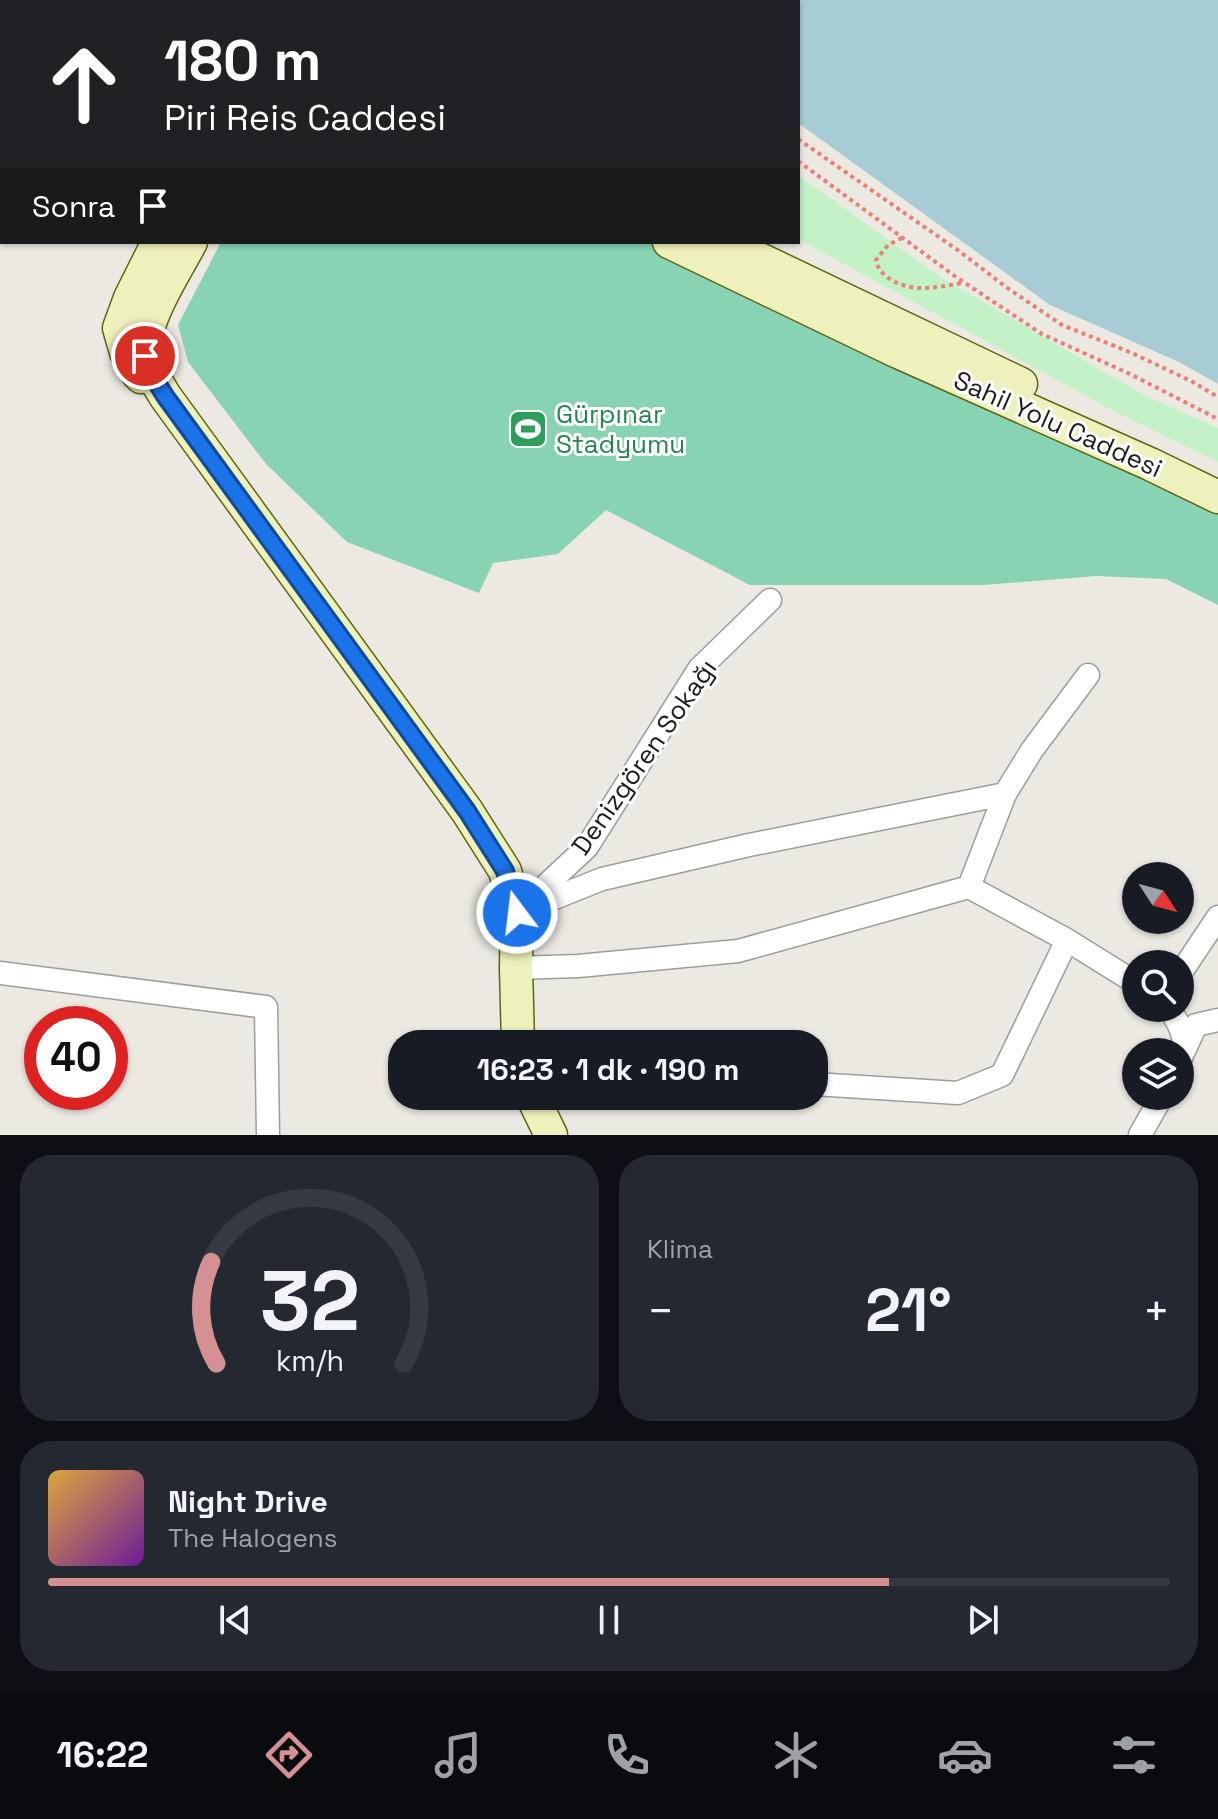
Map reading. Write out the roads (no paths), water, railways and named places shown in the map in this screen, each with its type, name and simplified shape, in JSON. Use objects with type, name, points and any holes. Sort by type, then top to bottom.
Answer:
[{"type":"street","points":[[157,244],[119,328],[126,352],[138,374],[165,396]]},
{"type":"street","points":[[190,244],[152,315],[145,336],[145,356],[151,373],[467,811],[505,871],[517,913],[518,1030]]},
{"type":"street","points":[[674,244],[901,340]]},
{"type":"street","points":[[728,244],[901,340]]},
{"type":"street","name":"Sahil Yolu Caddesi","points":[[901,340],[1218,481]]},
{"type":"street","name":"Sahil Yolu Caddesi","points":[[901,340],[1218,497]]},
{"type":"street","name":"Denizgören Sokağı","points":[[517,913],[587,847],[699,669],[770,600]]},
{"type":"street","points":[[969,887],[1005,794],[1032,750],[1088,675]]},
{"type":"street","points":[[517,913],[602,879],[749,845],[1005,794]]},
{"type":"street","points":[[516,968],[578,966],[738,951],[969,887],[1067,940],[1122,974]]},
{"type":"street","points":[[1194,953],[1218,917]]},
{"type":"street","points":[[828,1085],[958,1093],[1002,1075],[1067,940]]},
{"type":"street","points":[[0,973],[266,1007],[268,1135]]},
{"type":"street","points":[[1190,1038],[1196,1025],[1218,1020]]},
{"type":"street","points":[[539,1110],[551,1135]]},
{"type":"street","points":[[1140,1135],[1154,1110]]},
{"type":"water","points":[[800,0],[1218,0],[1218,384],[1179,362],[1050,305],[800,124]]},
{"type":"place","name":"Gürpınar Stadyumu","points":[[528,429]]}]
